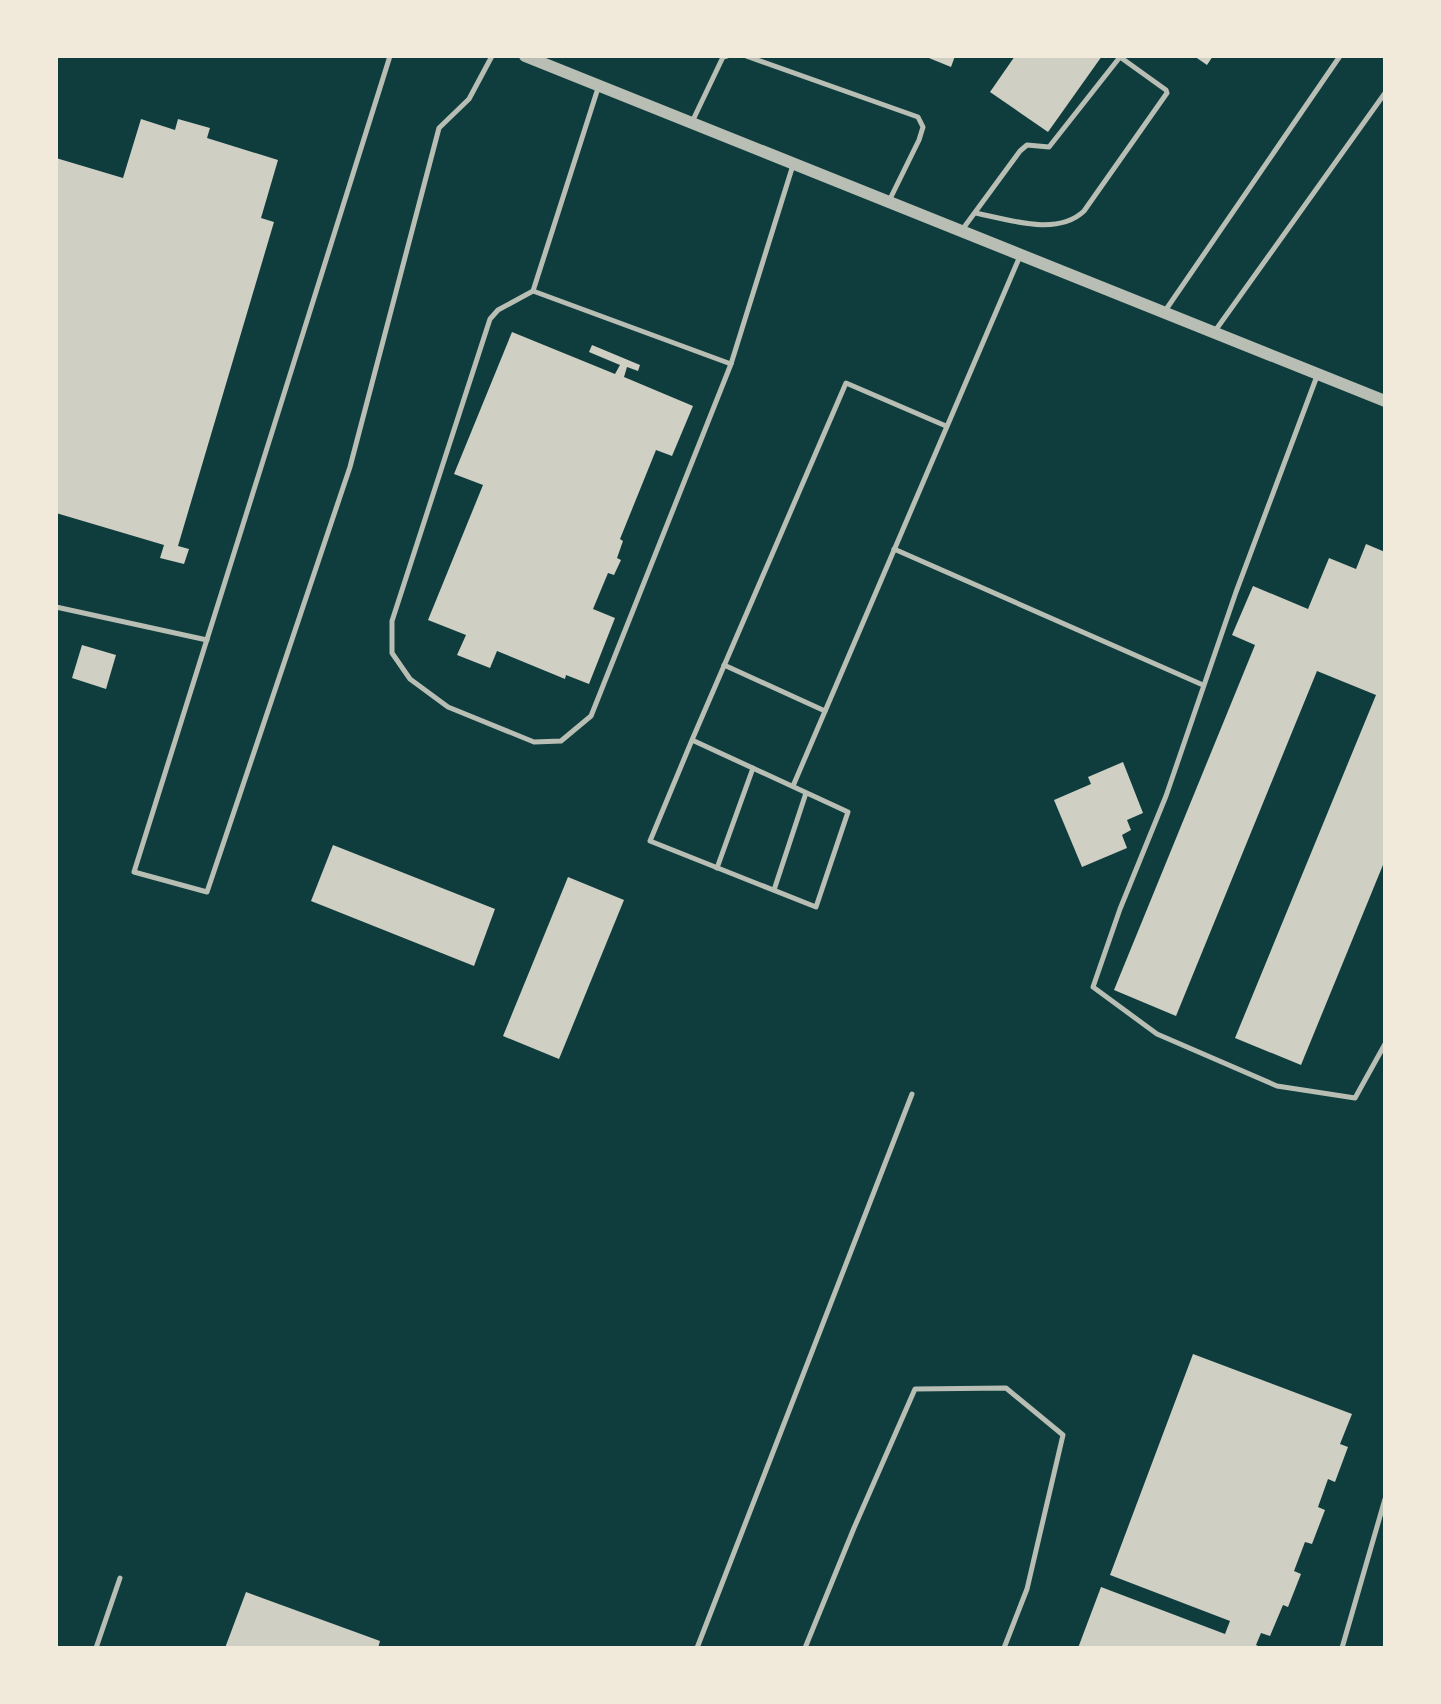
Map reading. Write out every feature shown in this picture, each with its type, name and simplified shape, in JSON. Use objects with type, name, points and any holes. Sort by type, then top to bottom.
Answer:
[{"type":"street","points":[[525,56],[1385,401]]},
{"type":"lane","points":[[390,56],[134,872],[207,892],[350,467],[439,128],[469,99],[492,56]]},
{"type":"lane","points":[[692,122],[723,56]]},
{"type":"lane","points":[[746,56],[918,117],[923,127],[919,141],[889,201]]},
{"type":"lane","points":[[1165,311],[1340,56]]},
{"type":"lane","points":[[962,230],[1023,147],[1049,146],[1120,57],[1166,90],[1167,93],[1077,218],[1040,224],[975,213]]},
{"type":"lane","points":[[598,85],[533,291],[498,310],[490,319],[393,621],[392,653],[410,679],[448,708],[534,742],[561,741],[591,716],[731,364],[794,163]]},
{"type":"lane","points":[[1215,331],[1385,93]]},
{"type":"lane","points":[[793,786],[1021,253]]},
{"type":"lane","points":[[533,291],[731,364]]},
{"type":"lane","points":[[1319,374],[1203,685],[1166,796],[1120,909],[1093,987],[1157,1034],[1277,1086],[1355,1098],[1385,1044]]},
{"type":"lane","points":[[692,740],[848,812],[816,906],[650,841],[692,740],[724,665],[846,383],[946,426]]},
{"type":"lane","points":[[894,549],[1203,685]]},
{"type":"lane","points":[[56,607],[207,640]]},
{"type":"lane","points":[[724,665],[825,711]]},
{"type":"lane","points":[[717,868],[753,768]]},
{"type":"lane","points":[[774,890],[806,793]]},
{"type":"lane","points":[[697,1648],[912,1094]]},
{"type":"lane","points":[[805,1648],[915,1389],[1006,1388],[1063,1435],[1027,1589],[1004,1648]]},
{"type":"lane","points":[[1342,1648],[1385,1499]]},
{"type":"lane","points":[[96,1648],[120,1577]]},
{"type":"building","points":[[924,56],[955,56],[951,67]]},
{"type":"building","points":[[1015,56],[1102,56],[1048,132],[990,92]]},
{"type":"building","points":[[1194,56],[1213,56],[1207,65]]},
{"type":"building","points":[[141,119],[175,130],[178,119],[210,128],[207,138],[278,160],[261,218],[274,222],[178,546],[189,549],[184,564],[160,558],[164,545],[56,513],[56,158],[123,178]]},
{"type":"building","points":[[512,332],[615,374],[620,365],[589,352],[592,345],[640,365],[638,371],[627,367],[624,377],[693,406],[672,456],[656,450],[620,539],[623,541],[617,558],[621,560],[614,575],[608,573],[593,609],[615,618],[589,684],[566,675],[565,679],[497,651],[490,668],[457,655],[466,635],[428,620],[483,485],[454,474]]},
{"type":"building","points":[[1366,544],[1385,552],[1385,860],[1301,1065],[1235,1038],[1376,695],[1317,671],[1176,1016],[1114,990],[1255,645],[1232,635],[1253,586],[1308,609],[1329,558],[1356,569]]},
{"type":"building","points":[[82,645],[116,655],[106,689],[72,678]]},
{"type":"building","points":[[1123,762],[1143,813],[1127,820],[1131,830],[1122,835],[1127,848],[1082,867],[1054,800],[1091,784],[1088,777]]},
{"type":"building","points":[[333,845],[495,909],[474,966],[311,901]]},
{"type":"building","points":[[568,877],[624,900],[559,1059],[503,1036]]},
{"type":"building","points":[[1193,1354],[1352,1414],[1340,1444],[1348,1447],[1335,1482],[1328,1479],[1318,1507],[1325,1510],[1312,1544],[1305,1542],[1294,1571],[1301,1574],[1288,1607],[1283,1605],[1270,1636],[1261,1633],[1256,1645],[1262,1648],[1078,1648],[1101,1587],[1225,1634],[1230,1621],[1110,1575]]},
{"type":"building","points":[[246,1592],[380,1641],[378,1648],[225,1648]]}]
